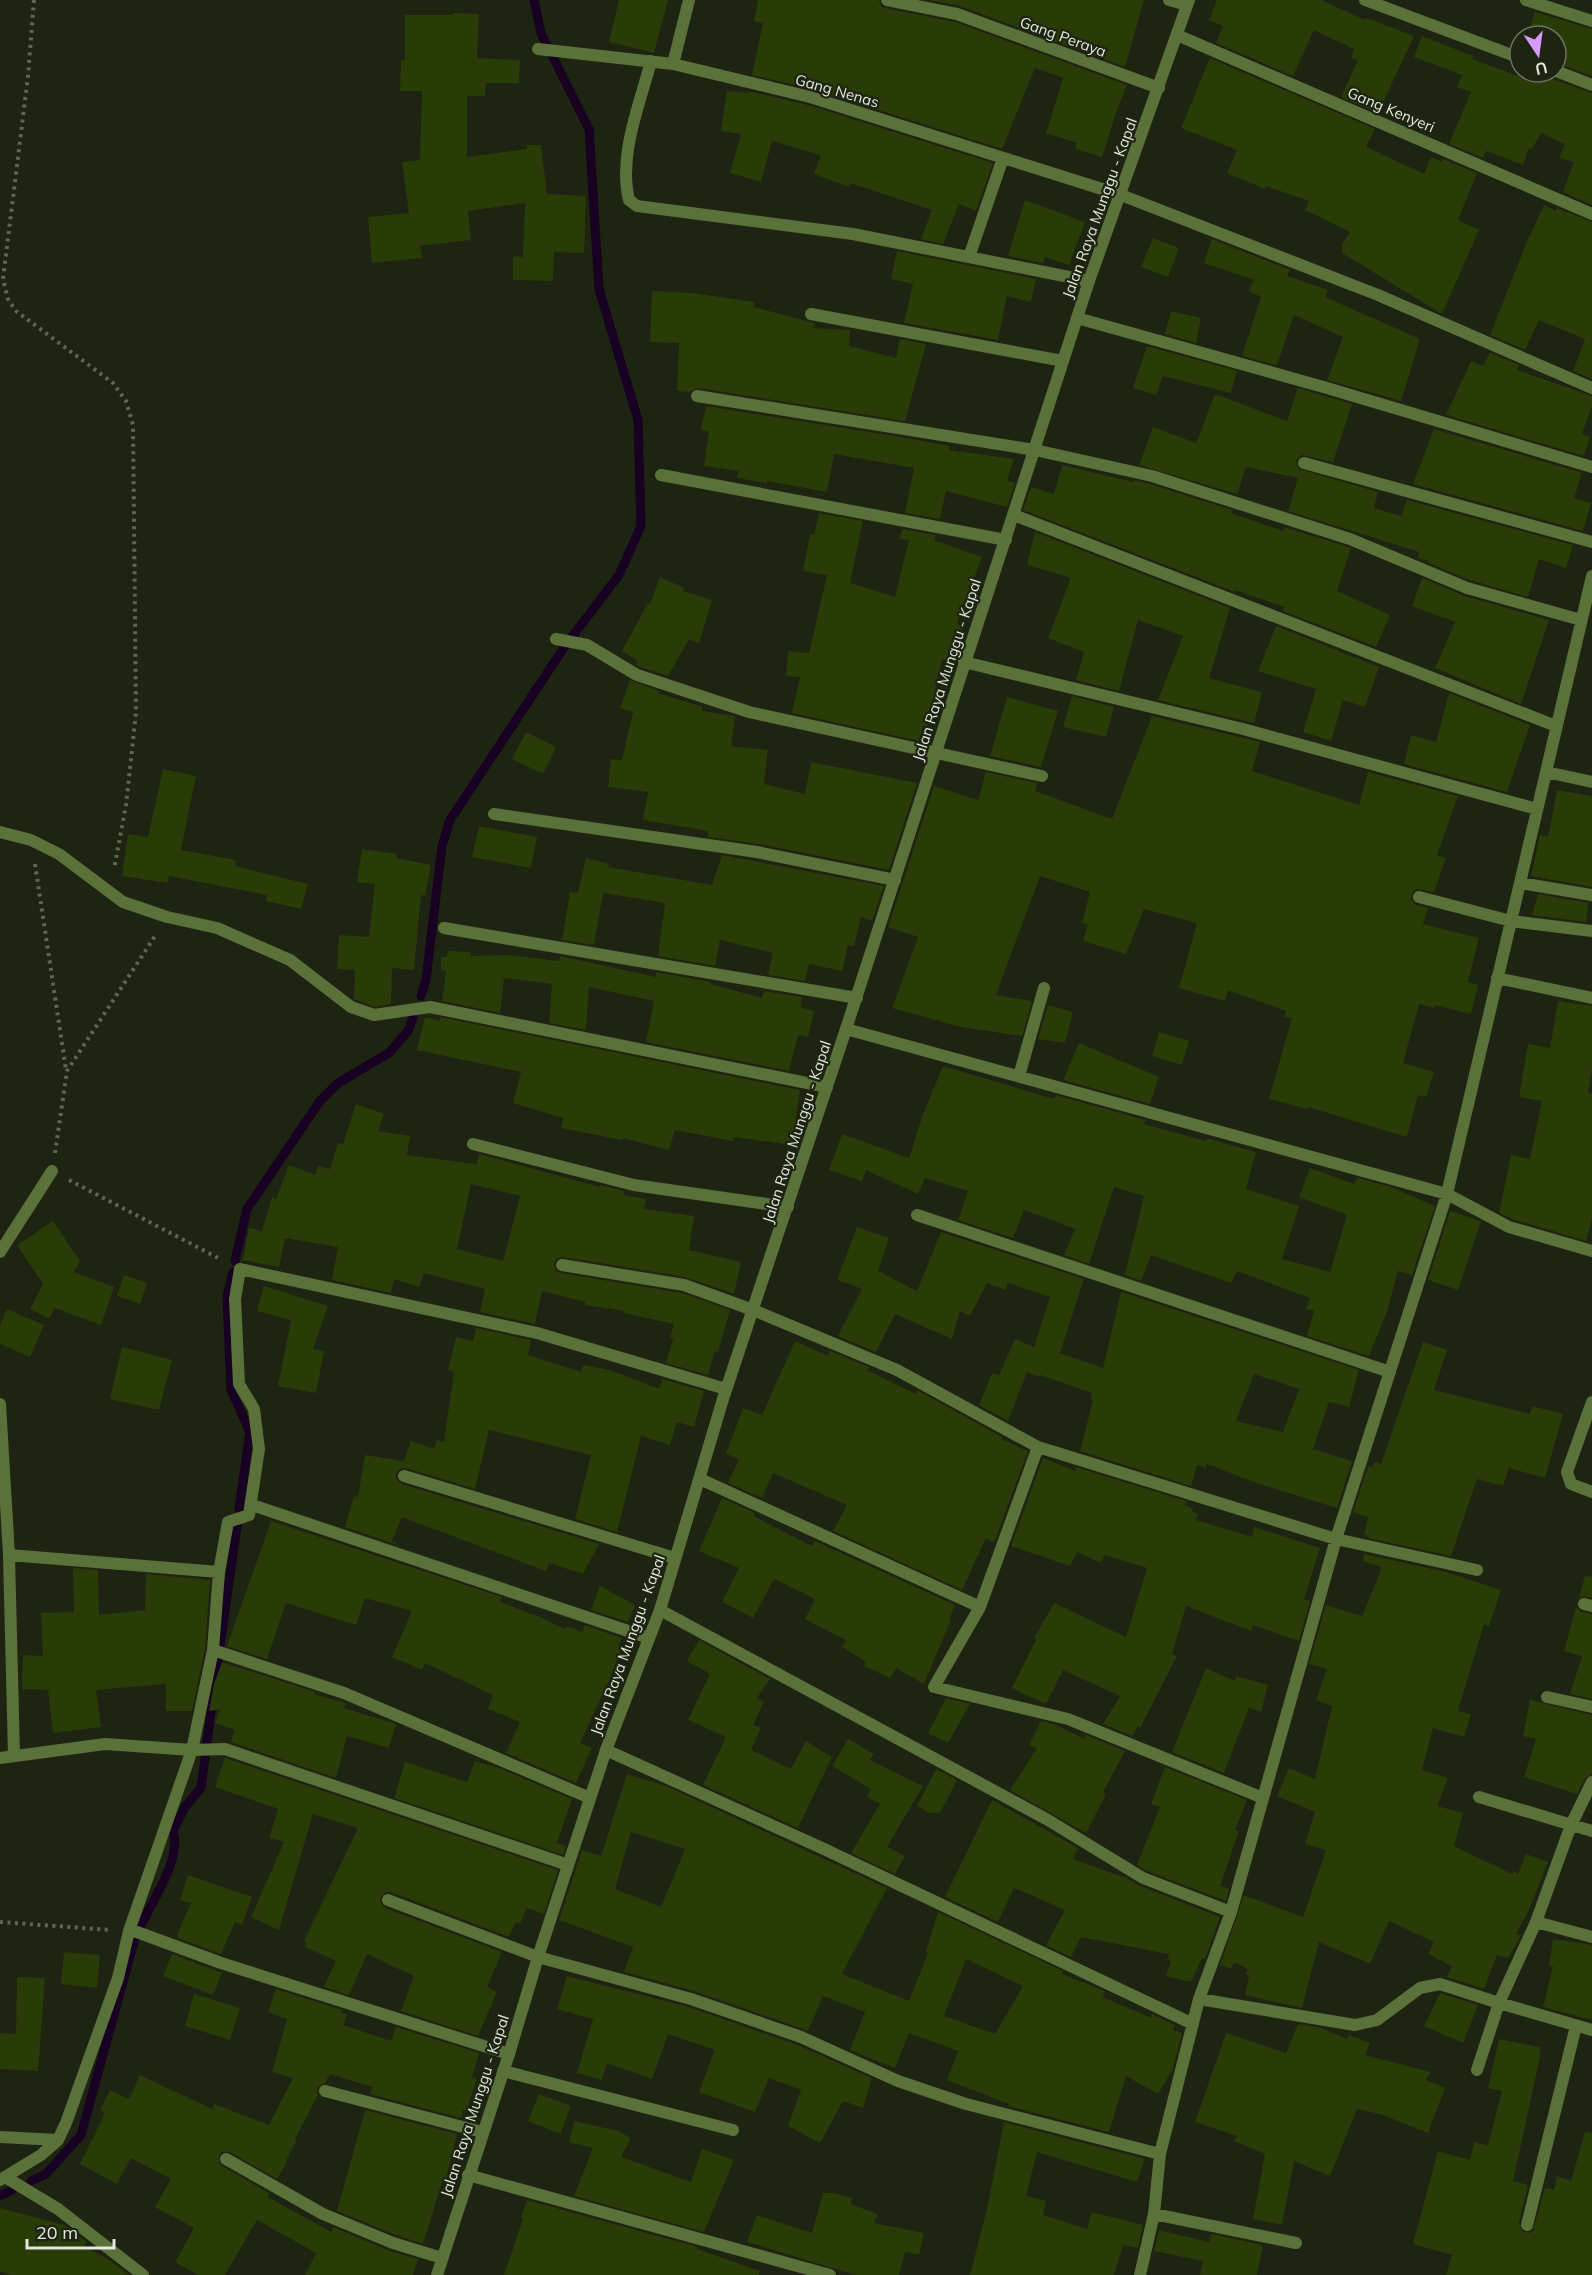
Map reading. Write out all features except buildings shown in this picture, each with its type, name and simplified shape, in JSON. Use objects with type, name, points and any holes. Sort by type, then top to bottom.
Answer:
[{"type":"street","points":[[673,64],[689,0]]},
{"type":"street","name":"Gang Peraya","points":[[887,0],[957,14],[1159,88]]},
{"type":"street","points":[[1170,0],[1188,3]]},
{"type":"street","points":[[1365,0],[1508,54]]},
{"type":"street","points":[[1526,0],[1592,21]]},
{"type":"street","name":"Jalan Raya Munggu - Kapal","points":[[437,2275],[606,1750],[660,1610],[726,1389],[788,1207],[1089,281],[1188,3]]},
{"type":"street","name":"Gang Kenyeri","points":[[1177,35],[1592,214]]},
{"type":"street","name":"Gang Nenas","points":[[538,49],[673,64],[810,97],[1121,195],[1378,295],[1592,388]]},
{"type":"street","points":[[651,61],[628,149],[626,188],[629,200],[637,206],[853,234],[1089,281]]},
{"type":"street","points":[[1568,76],[1592,85]]},
{"type":"street","points":[[969,257],[1003,158]]},
{"type":"street","points":[[811,314],[1063,361]]},
{"type":"street","points":[[1077,318],[1327,388],[1592,467]]},
{"type":"street","points":[[697,396],[1035,450],[1152,476],[1350,539],[1467,588],[1581,620]]},
{"type":"street","points":[[1304,463],[1592,542]]},
{"type":"street","points":[[661,475],[1006,540]]},
{"type":"street","points":[[1014,515],[1556,726]]},
{"type":"street","points":[[1140,2275],[1154,2214],[1160,2154],[1199,1999],[1231,1912],[1336,1539],[1447,1194],[1581,620],[1590,596],[1592,576]]},
{"type":"street","points":[[556,639],[587,645],[637,675],[749,712],[1041,777]]},
{"type":"street","points":[[964,662],[1243,729],[1537,809]]},
{"type":"street","points":[[1545,772],[1592,782]]},
{"type":"street","points":[[494,814],[757,852],[895,880]]},
{"type":"street","points":[[0,832],[31,840],[59,854],[123,902],[167,917],[217,928],[290,960],[351,1007],[374,1015],[430,1006],[827,1087]]},
{"type":"street","points":[[1520,882],[1592,895]]},
{"type":"street","points":[[1419,897],[1511,921],[1592,931]]},
{"type":"street","points":[[444,928],[856,998]]},
{"type":"street","points":[[1497,978],[1592,998]]},
{"type":"street","points":[[1019,1076],[1044,988]]},
{"type":"street","points":[[846,1029],[1447,1194],[1509,1227],[1592,1251]]},
{"type":"street","points":[[473,1144],[634,1185],[788,1207]]},
{"type":"street","points":[[0,1252],[52,1171]]},
{"type":"street","points":[[916,1215],[1390,1372]]},
{"type":"street","points":[[562,1265],[684,1285],[753,1310],[897,1370],[1038,1447],[1336,1539],[1478,1570]]},
{"type":"street","points":[[2,2179],[41,2155],[58,2140],[89,2063],[118,1978],[129,1931],[192,1750],[213,1650],[219,1572],[228,1522],[249,1515],[260,1449],[254,1409],[239,1384],[235,1299],[240,1269],[537,1333],[726,1389]]},
{"type":"street","points":[[1592,1402],[1567,1472],[1572,1484],[1592,1492]]},
{"type":"street","points":[[0,1404],[9,1556],[14,1755]]},
{"type":"street","points":[[1038,1447],[980,1607],[934,1687],[1068,1719],[1263,1798]]},
{"type":"street","points":[[404,1476],[675,1558]]},
{"type":"street","points":[[700,1479],[980,1607]]},
{"type":"street","points":[[252,1505],[649,1638]]},
{"type":"street","points":[[9,1556],[219,1572]]},
{"type":"street","points":[[660,1610],[1048,1820],[1143,1878],[1231,1912]]},
{"type":"street","points":[[213,1650],[344,1693],[590,1798]]},
{"type":"street","points":[[1547,1697],[1592,1707]]},
{"type":"street","points":[[0,1758],[105,1744],[192,1750],[225,1749],[568,1865]]},
{"type":"street","points":[[606,1750],[1193,2024]]},
{"type":"street","points":[[1477,2070],[1499,2003],[1536,1922],[1571,1825],[1592,1782]]},
{"type":"street","points":[[1479,1797],[1592,1831]]},
{"type":"street","points":[[388,1900],[538,1957],[691,2000],[801,2037],[898,2081],[966,2104],[1160,2154]]},
{"type":"street","points":[[1536,1922],[1592,1937]]},
{"type":"street","points":[[129,1931],[221,1963],[509,2054]]},
{"type":"street","points":[[1199,1999],[1355,2025],[1377,2020],[1420,1988],[1440,1984],[1592,2030]]},
{"type":"street","points":[[1527,2225],[1576,2026]]},
{"type":"street","points":[[503,2071],[733,2130]]},
{"type":"street","points":[[325,2091],[482,2133]]},
{"type":"street","points":[[0,2137],[58,2140]]},
{"type":"street","points":[[226,2159],[323,2214],[393,2243],[442,2258]]},
{"type":"street","points":[[468,2175],[830,2275]]},
{"type":"street","points":[[2,2179],[58,2209],[143,2275]]},
{"type":"street","points":[[1154,2214],[1296,2243]]},
{"type":"path","points":[[34,0],[28,76],[3,279],[8,299],[16,311],[113,383],[126,401],[133,425],[136,713],[126,805],[110,893]]},
{"type":"path","points":[[31,840],[66,1071],[52,1171],[240,1269]]},
{"type":"path","points":[[66,1071],[167,917]]},
{"type":"path","points":[[0,1922],[129,1931]]},
{"type":"waterway","points":[[421,996],[426,980],[442,846],[450,820],[565,646],[619,575],[641,526],[638,420],[599,289],[589,129],[541,33],[534,0]]},
{"type":"waterway","points":[[235,1261],[247,1209],[320,1101],[338,1083],[389,1053],[408,1031],[413,1018]]},
{"type":"waterway","points":[[233,1272],[227,1297],[231,1390],[250,1432],[239,1509]]},
{"type":"waterway","points":[[220,1646],[237,1526]]},
{"type":"waterway","points":[[207,1742],[218,1661]]},
{"type":"waterway","points":[[141,1925],[170,1866],[175,1842],[173,1831],[185,1807],[201,1788],[205,1758]]},
{"type":"waterway","points":[[31,2181],[46,2174],[81,2135],[135,1938]]},
{"type":"waterway","points":[[0,2196],[12,2190]]}]
